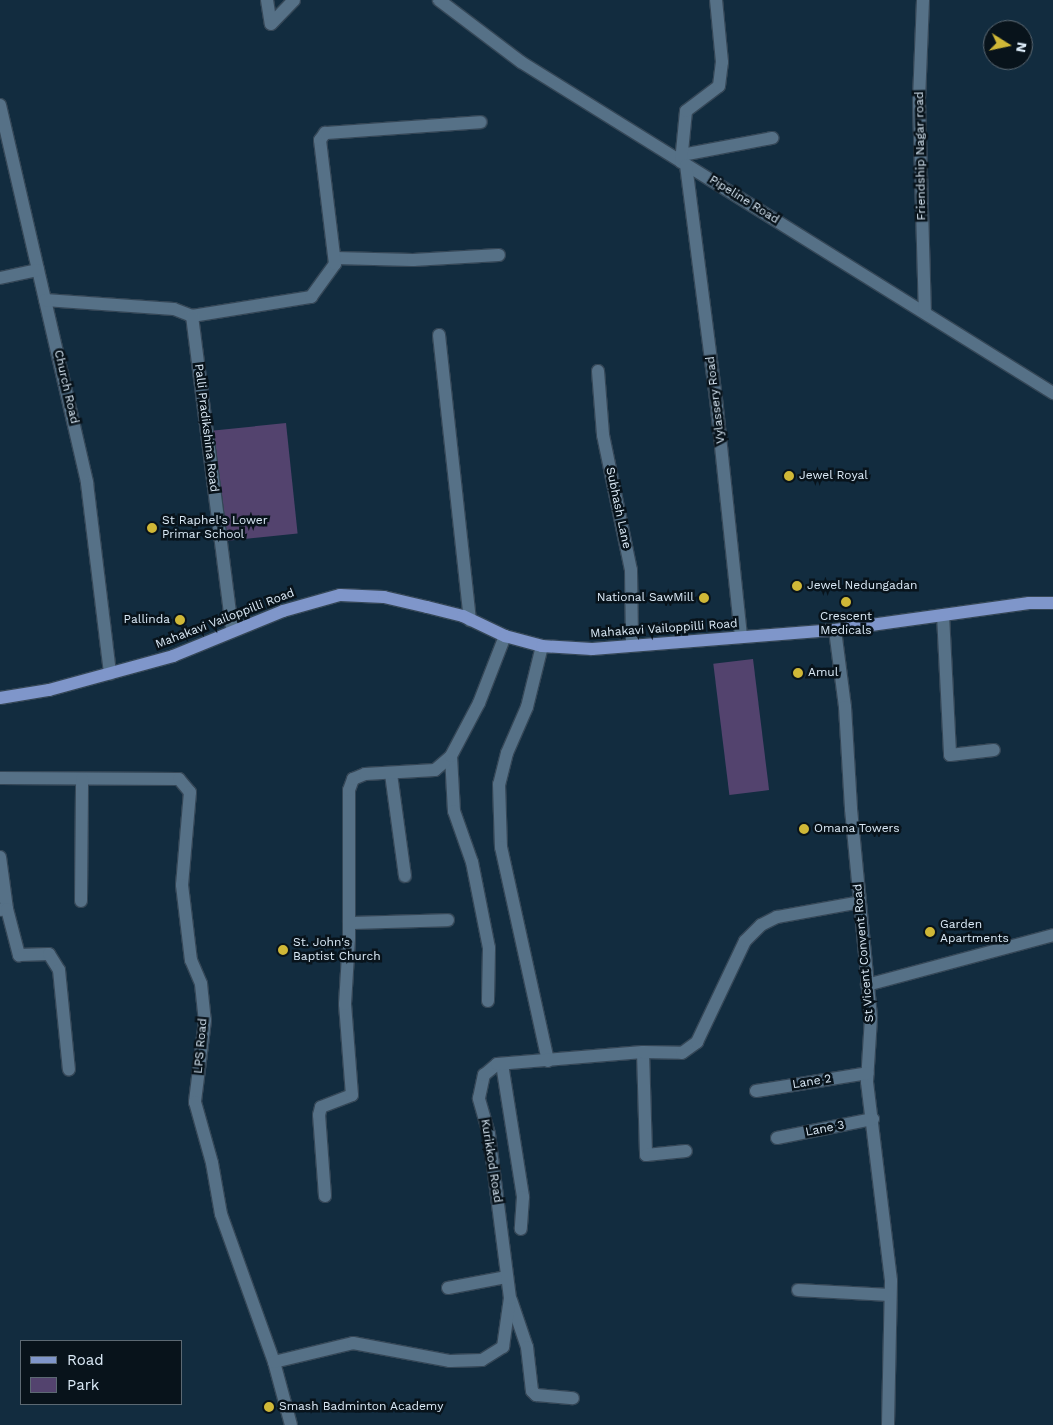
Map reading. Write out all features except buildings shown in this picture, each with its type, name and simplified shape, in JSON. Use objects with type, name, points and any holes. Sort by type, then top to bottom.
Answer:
[{"type":"main road","name":"Mahakavi Vailoppilli Road","points":[[0,698],[110,674],[173,656],[232,630],[311,601],[340,594],[384,597],[470,620],[505,636],[542,646],[592,649],[835,630],[1029,603],[1053,603]]},
{"type":"street","points":[[267,0],[271,24],[294,0]]},
{"type":"street","name":"Pipeline Road","points":[[439,0],[520,62],[683,160],[1053,393]]},
{"type":"street","name":"Vylassery Road","points":[[716,0],[722,62],[719,86],[686,111],[683,160],[717,408],[741,636]]},
{"type":"street","name":"Friendship Nagar road","points":[[923,0],[919,102],[925,312]]},
{"type":"street","name":"Church Road","points":[[0,104],[87,482],[110,674]]},
{"type":"street","points":[[46,300],[174,309],[192,316],[311,297],[335,264],[320,140],[325,133],[481,122]]},
{"type":"street","points":[[683,160],[772,138]]},
{"type":"street","points":[[335,258],[413,260],[499,255]]},
{"type":"street","points":[[0,278],[38,270]]},
{"type":"street","name":"Palli Pradikshina Road","points":[[192,316],[232,630]]},
{"type":"street","points":[[439,334],[470,620]]},
{"type":"street","name":"Subhash Lane","points":[[598,371],[602,435],[631,570],[632,645]]},
{"type":"street","points":[[942,615],[950,755],[994,750]]},
{"type":"street","name":"St Vicent Convent Road","points":[[835,630],[846,707],[860,902],[871,1018],[868,1073],[872,1119],[886,1220],[889,1295],[888,1425]]},
{"type":"street","points":[[325,1196],[319,1115],[322,1107],[352,1095],[345,1004],[349,923],[349,790],[353,779],[365,774],[435,770],[451,756],[479,703],[505,636]]},
{"type":"street","points":[[542,646],[527,706],[507,753],[499,784],[501,847],[548,1061]]},
{"type":"street","points":[[451,756],[454,811],[472,862],[489,948],[488,1001]]},
{"type":"street","points":[[391,774],[406,876]]},
{"type":"street","name":"LPS Road","points":[[0,778],[179,779],[190,792],[182,885],[191,960],[201,984],[205,1020],[195,1102],[212,1163],[221,1214],[274,1362],[291,1425]]},
{"type":"street","points":[[81,901],[82,779]]},
{"type":"street","points":[[0,856],[4,910],[19,955],[49,954],[59,970],[68,1070]]},
{"type":"street","points":[[521,1229],[523,1198],[502,1064],[643,1052],[682,1052],[697,1042],[745,941],[761,925],[777,917],[860,902]]},
{"type":"street","points":[[349,923],[448,920]]},
{"type":"street","points":[[867,986],[1053,935]]},
{"type":"street","points":[[643,1052],[646,1154],[686,1151]]},
{"type":"street","name":"Kurikkod Road","points":[[274,1362],[353,1343],[450,1361],[482,1360],[503,1347],[510,1298],[489,1134],[479,1098],[484,1075],[497,1064],[502,1064]]},
{"type":"street","name":"Lane 2","points":[[756,1091],[868,1073]]},
{"type":"street","name":"Lane 3","points":[[778,1138],[872,1119]]},
{"type":"street","points":[[448,1288],[507,1277]]},
{"type":"street","points":[[798,1290],[889,1295]]},
{"type":"street","points":[[510,1298],[527,1348],[532,1391],[536,1395],[573,1398]]},
{"type":"green space","points":[[286,423],[298,533],[223,541],[211,431]]},
{"type":"green space","points":[[753,659],[769,790],[729,795],[713,664]]},
{"type":"place","name":"Jewel Royal","points":[[789,476]]},
{"type":"place","name":"St Raphel's Lower Primar School","points":[[152,528]]},
{"type":"place","name":"Jewel Nedungadan","points":[[797,586]]},
{"type":"place","name":"National SawMill","points":[[704,598]]},
{"type":"place","name":"Crescent Medicals","points":[[846,602]]},
{"type":"place","name":"Pallinda","points":[[180,620]]},
{"type":"place","name":"Amul","points":[[798,673]]},
{"type":"place","name":"Omana Towers","points":[[804,829]]},
{"type":"place","name":"Garden Apartments","points":[[930,932]]},
{"type":"place","name":"St. John's Baptist Church","points":[[283,950]]},
{"type":"place","name":"Smash Badminton Academy","points":[[269,1407]]}]
